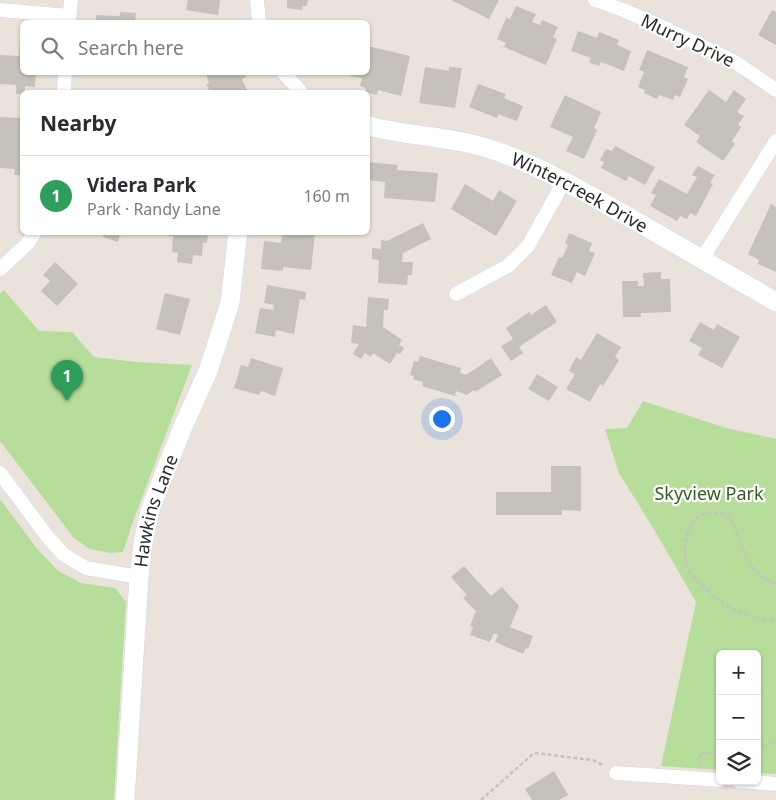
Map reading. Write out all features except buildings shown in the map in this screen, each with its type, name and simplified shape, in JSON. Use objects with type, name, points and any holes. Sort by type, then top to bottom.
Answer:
[{"type":"street","points":[[0,10],[69,20],[71,0]]},
{"type":"street","points":[[257,0],[259,20]]},
{"type":"street","name":"Murry Drive","points":[[595,0],[667,29],[736,62],[776,90]]},
{"type":"street","points":[[64,90],[65,75]]},
{"type":"street","points":[[286,75],[299,90]]},
{"type":"street","name":"Wintercreek Drive","points":[[370,127],[389,132],[451,139],[522,160],[565,180],[776,302]]},
{"type":"street","points":[[702,259],[776,141]]},
{"type":"street","points":[[456,294],[508,266],[528,246],[565,180]]},
{"type":"street","points":[[0,269],[27,244],[33,235]]},
{"type":"street","name":"Hawkins Lane","points":[[125,800],[139,578],[143,543],[150,510],[182,429],[208,372],[230,303],[238,235]]},
{"type":"street","points":[[0,473],[47,536],[64,555],[86,568],[139,578]]},
{"type":"street","points":[[616,773],[716,780]]},
{"type":"street","points":[[761,783],[776,784]]},
{"type":"path","points":[[776,584],[765,579],[750,565],[730,517],[720,513],[702,514],[695,520],[689,529],[684,544],[686,564],[692,574],[703,587],[726,606],[754,617],[776,621]]},
{"type":"path","points":[[761,747],[776,742]]},
{"type":"path","points":[[481,800],[534,753],[593,760],[616,773]]},
{"type":"path","points":[[698,779],[700,754],[716,754]]},
{"type":"green space","points":[[4,290],[39,331],[72,332],[94,357],[136,362],[192,365],[123,552],[110,553],[90,549],[74,538],[0,441],[0,293]]},
{"type":"green space","name":"Skyview Park","points":[[643,401],[726,428],[776,439],[776,774],[761,773],[761,650],[716,650],[716,770],[661,766],[696,602],[619,473],[605,429],[627,428]]},
{"type":"green space","points":[[0,499],[35,546],[57,570],[81,583],[115,588],[126,602],[114,800],[0,800]]},
{"type":"place","name":"Videra Park","points":[[67,401]]}]
